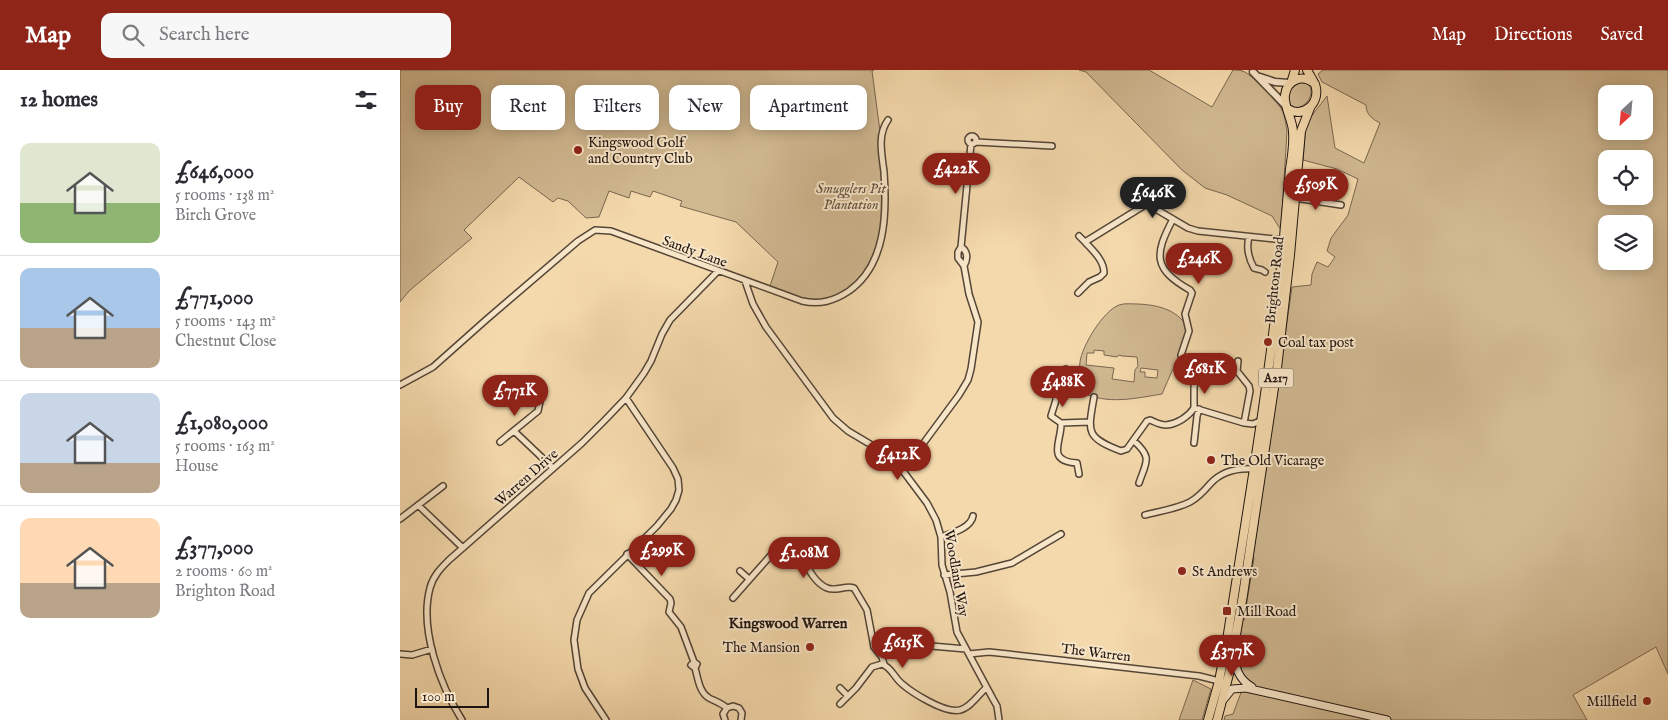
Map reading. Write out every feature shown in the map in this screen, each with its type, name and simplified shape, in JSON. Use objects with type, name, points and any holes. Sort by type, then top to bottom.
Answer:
[{"type":"highway","name":"A217","points":[[1287,107],[1285,95],[1295,70]]},
{"type":"highway","points":[[1307,70],[1315,84]]},
{"type":"highway","points":[[1291,82],[1304,78],[1315,84]]},
{"type":"highway","name":"A217","points":[[1310,108],[1316,95],[1315,84]]},
{"type":"highway","points":[[1287,107],[1298,113],[1310,108]]},
{"type":"highway","name":"Brighton Road","points":[[1208,720],[1219,681],[1228,631],[1260,421],[1284,240],[1293,134],[1287,107]]},
{"type":"highway","name":"Brighton Road","points":[[1217,720],[1234,648],[1277,368],[1301,131],[1310,108]]},
{"type":"main road","points":[[1234,648],[1236,667],[1240,678],[1256,690]]},
{"type":"main road","points":[[1223,700],[1232,689],[1241,687],[1387,720]]},
{"type":"street","points":[[1251,71],[1272,82],[1291,82]]},
{"type":"street","points":[[1251,71],[1287,107]]},
{"type":"street","name":"Sandy Lane","points":[[400,385],[433,367],[578,241],[595,230],[611,231],[802,302],[824,303],[838,298],[868,272],[879,249],[885,208],[881,132],[888,120]]},
{"type":"street","points":[[903,470],[959,395],[970,374],[978,329],[964,266],[958,255],[961,247],[973,143],[1052,146]]},
{"type":"street","points":[[1143,188],[1144,205]]},
{"type":"street","points":[[1295,198],[1341,206]]},
{"type":"street","points":[[1085,242],[1144,205],[1149,205],[1198,231],[1249,238],[1284,240]]},
{"type":"street","points":[[1173,219],[1162,240],[1160,256],[1163,267],[1168,275],[1192,293],[1185,314],[1189,331],[1181,355]]},
{"type":"street","points":[[1078,292],[1089,282],[1104,273],[1104,268],[1098,256],[1079,236]]},
{"type":"street","points":[[1249,238],[1249,259],[1254,268],[1265,272]]},
{"type":"street","name":"Warren Drive","points":[[462,720],[439,675],[432,649],[428,603],[430,587],[437,573],[582,443],[626,398],[651,361],[670,320],[718,272]]},
{"type":"street","name":"Woodland Way","points":[[745,281],[753,304],[766,327],[833,418],[848,431],[885,453],[903,470],[936,520],[941,537],[941,560],[950,592],[957,632],[996,706],[999,720]]},
{"type":"street","points":[[1238,361],[1237,371],[1250,389],[1244,423]]},
{"type":"street","points":[[1066,370],[1060,371],[1056,377],[1056,400],[1051,414],[1052,418],[1061,423],[1090,422]]},
{"type":"street","points":[[1194,444],[1197,409],[1194,387],[1198,376]]},
{"type":"street","points":[[1094,397],[1090,431],[1096,439],[1118,450],[1125,451],[1150,420],[1169,424],[1186,417],[1197,409]]},
{"type":"street","points":[[500,442],[538,411],[541,398]]},
{"type":"street","points":[[606,720],[584,688],[578,669],[574,652],[575,629],[580,610],[589,593],[664,518],[676,500],[679,490],[678,479],[673,468],[626,398]]},
{"type":"street","points":[[1197,409],[1244,423],[1253,424],[1260,421]]},
{"type":"street","points":[[1061,423],[1056,443],[1057,451],[1066,461],[1077,463],[1079,474]]},
{"type":"street","points":[[514,431],[553,468]]},
{"type":"street","points":[[1134,441],[1144,449],[1147,456],[1139,483]]},
{"type":"street","points":[[1145,515],[1179,507],[1189,502],[1198,497],[1215,479],[1226,473],[1242,468],[1253,469]]},
{"type":"street","points":[[400,519],[443,486]]},
{"type":"street","points":[[418,505],[463,548]]},
{"type":"street","points":[[941,537],[967,525],[973,516]]},
{"type":"street","points":[[944,575],[976,572],[1012,563],[1061,534]]},
{"type":"street","points":[[733,598],[778,546],[783,543],[793,545],[815,578],[825,588],[851,586],[854,588],[867,610],[874,647],[882,657],[884,664],[901,683],[930,702],[946,709],[961,710],[986,688]]},
{"type":"street","points":[[627,554],[670,599],[669,612],[681,627],[703,692],[707,697],[721,703],[726,708]]},
{"type":"street","points":[[740,571],[749,579]]},
{"type":"street","name":"The Warren","points":[[874,641],[1199,676],[1219,681]]},
{"type":"street","points":[[400,654],[412,655],[432,649]]},
{"type":"street","points":[[840,704],[872,668],[876,665],[884,664]]},
{"type":"street","points":[[840,688],[848,696]]},
{"type":"street","points":[[726,708],[733,706],[739,708],[742,714],[741,720]]},
{"type":"street","points":[[725,720],[726,708]]},
{"type":"green space","name":"Smugglers Pit Plantation","points":[[400,70],[874,70],[872,71],[881,139],[885,208],[879,249],[868,272],[838,298],[815,304],[769,289],[778,262],[736,222],[680,206],[682,201],[653,191],[650,197],[631,191],[629,198],[609,191],[599,217],[586,218],[568,201],[558,198],[553,202],[519,177],[464,230],[472,238],[409,291],[400,302]]},
{"type":"green space","points":[[1079,70],[1149,70],[1212,107],[1233,70],[1242,71],[1249,75],[1276,102],[1283,112],[1285,119],[1287,131],[1281,230],[1272,216],[1227,195],[1205,188],[1182,170],[1086,72]]},
{"type":"green space","points":[[1323,70],[1668,70],[1668,674],[1656,647],[1573,695],[1587,720],[1224,720],[1225,716],[1233,714],[1242,690],[1250,687],[1242,673],[1238,651],[1292,287],[1311,285],[1312,274],[1317,262],[1328,267],[1335,257],[1327,251],[1331,238],[1348,215],[1358,179],[1337,169],[1303,160],[1306,123],[1327,96],[1335,148],[1364,163],[1380,123],[1370,116],[1366,105],[1322,82],[1318,74]]},
{"type":"green space","points":[[1301,80],[1310,85],[1311,92],[1309,98],[1301,106],[1292,107],[1288,104],[1287,95],[1291,86]]},
{"type":"green space","points":[[1121,304],[1161,307],[1174,313],[1189,331],[1181,355],[1162,394],[1115,400],[1088,395],[1081,379],[1080,366],[1082,355],[1089,339],[1106,314]],"holes":[[[1094,350],[1104,351],[1104,355],[1137,357],[1138,366],[1135,370],[1134,382],[1112,379],[1114,368],[1086,365],[1087,353],[1094,353]],[[1141,368],[1158,370],[1157,378],[1145,377],[1145,372],[1140,372]]]},
{"type":"green space","points":[[1193,680],[1211,689],[1202,720],[1179,720]]},
{"type":"waterway","points":[[1244,620],[1254,558]]},
{"type":"place","name":"Kingswood Golf and Country Club","points":[[578,150]]},
{"type":"place","name":"Coal tax post","points":[[1268,342]]},
{"type":"place","name":"The Old Vicarage","points":[[1211,460]]},
{"type":"place","name":"St Andrews","points":[[1182,571]]},
{"type":"place","name":"Mill Road","points":[[1227,611]]},
{"type":"place","name":"The Mansion","points":[[810,647]]},
{"type":"place","name":"Millfield","points":[[1647,701]]},
{"type":"district","name":"Kingswood Warren","points":[[788,623]]}]
